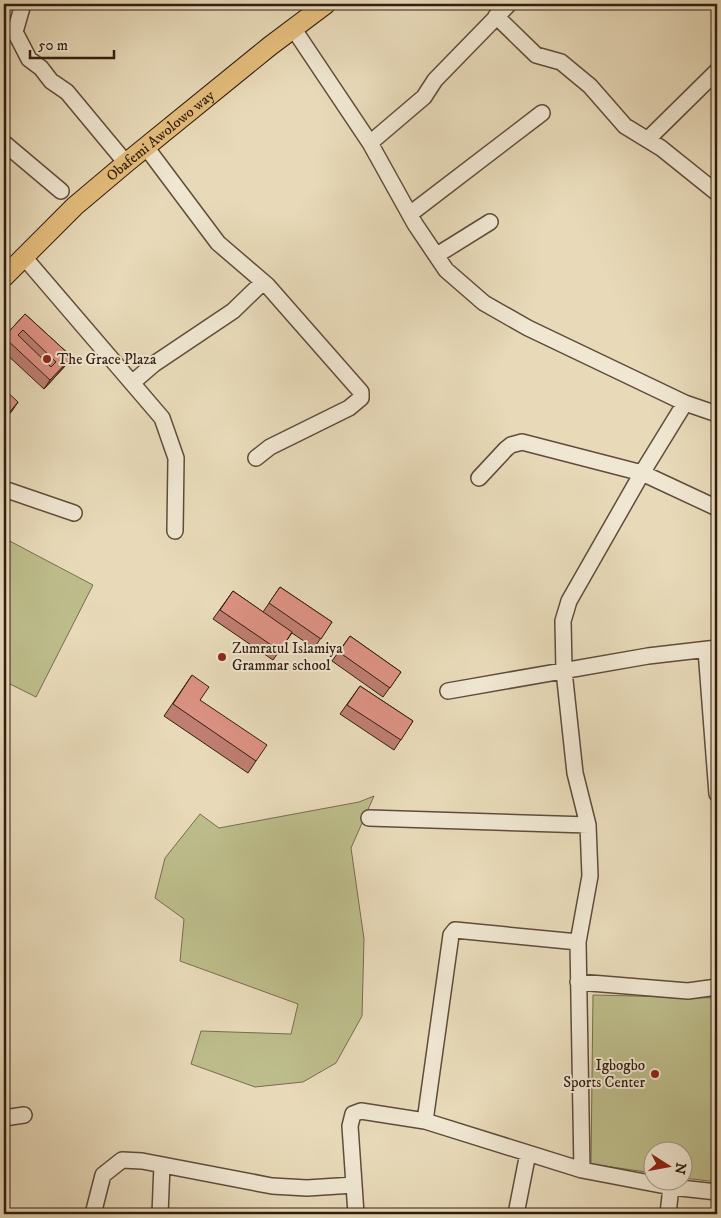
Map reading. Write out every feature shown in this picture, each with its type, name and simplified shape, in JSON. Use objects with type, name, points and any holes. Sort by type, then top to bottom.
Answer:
[{"type":"main road","name":"Obafemi Awolowo way","points":[[4,277],[75,206],[323,5]]},
{"type":"street","points":[[23,4],[15,32],[29,59],[41,68],[51,81],[67,92],[126,163]]},
{"type":"street","points":[[370,143],[424,96],[435,80],[509,4]]},
{"type":"street","points":[[496,16],[536,55],[561,62],[590,86],[625,126],[648,139],[717,192]]},
{"type":"street","points":[[294,28],[370,143],[410,214],[446,270],[484,303],[528,328],[685,404],[717,414]]},
{"type":"street","points":[[648,139],[717,71]]},
{"type":"street","points":[[410,214],[542,113]]},
{"type":"street","points":[[4,143],[61,191]]},
{"type":"street","points":[[146,147],[218,243],[263,282],[361,392],[362,396],[349,408],[270,447],[256,458]]},
{"type":"street","points":[[437,255],[490,222]]},
{"type":"street","points":[[24,257],[162,418],[176,458],[175,531]]},
{"type":"street","points":[[132,383],[154,364],[233,311],[263,282]]},
{"type":"street","points":[[582,1170],[578,942],[590,876],[588,825],[575,773],[564,671],[563,622],[565,610],[642,474],[685,404]]},
{"type":"street","points":[[479,478],[506,449],[511,445],[522,442],[642,474],[717,508]]},
{"type":"street","points":[[4,489],[74,513]]},
{"type":"street","points":[[448,691],[648,656],[711,649],[717,794]]},
{"type":"street","points":[[369,818],[588,825]]},
{"type":"street","points":[[425,1121],[452,935],[456,930],[578,942]]},
{"type":"street","points":[[578,982],[688,991],[717,987]]},
{"type":"street","points":[[356,1214],[350,1126],[356,1111],[425,1121],[582,1170],[644,1181]]},
{"type":"street","points":[[4,1118],[24,1115]]},
{"type":"street","points":[[516,1214],[528,1153]]},
{"type":"street","points":[[93,1214],[103,1176],[113,1165],[122,1160],[162,1165],[272,1186],[307,1188],[354,1185]]},
{"type":"street","points":[[160,1214],[162,1165]]},
{"type":"street","points":[[694,1189],[717,1192]]},
{"type":"street","points":[[668,1214],[671,1190]]},
{"type":"green space","points":[[4,538],[93,585],[36,697],[4,681]]},
{"type":"green space","points":[[374,796],[351,848],[364,939],[362,1016],[336,1063],[303,1082],[255,1087],[191,1064],[201,1031],[291,1034],[298,1004],[180,961],[184,919],[155,898],[165,858],[200,814],[219,828],[359,802]]},
{"type":"green space","name":"Igbogbo Sports Center","points":[[593,995],[717,998],[717,1182],[694,1179],[694,1140],[644,1140],[644,1172],[591,1164]]},
{"type":"building","points":[[25,314],[72,357],[50,380],[4,337]],"holes":[[[23,330],[56,362],[51,367],[18,335]]]},
{"type":"building","points":[[4,389],[18,402],[4,419]]},
{"type":"building","points":[[280,587],[332,622],[321,639],[269,603]]},
{"type":"building","points":[[233,591],[292,632],[280,651],[220,610]]},
{"type":"building","points":[[350,636],[401,672],[390,688],[339,652]]},
{"type":"building","points":[[192,675],[209,687],[200,700],[267,745],[256,761],[173,704]]},
{"type":"building","points":[[360,686],[413,721],[401,740],[347,705]]},
{"type":"place","name":"The Grace Plaza","points":[[47,359]]},
{"type":"place","name":"Zumratul Islamiya Grammar school","points":[[222,657]]},
{"type":"place","name":"Igbogbo Sports Center","points":[[655,1074]]}]
